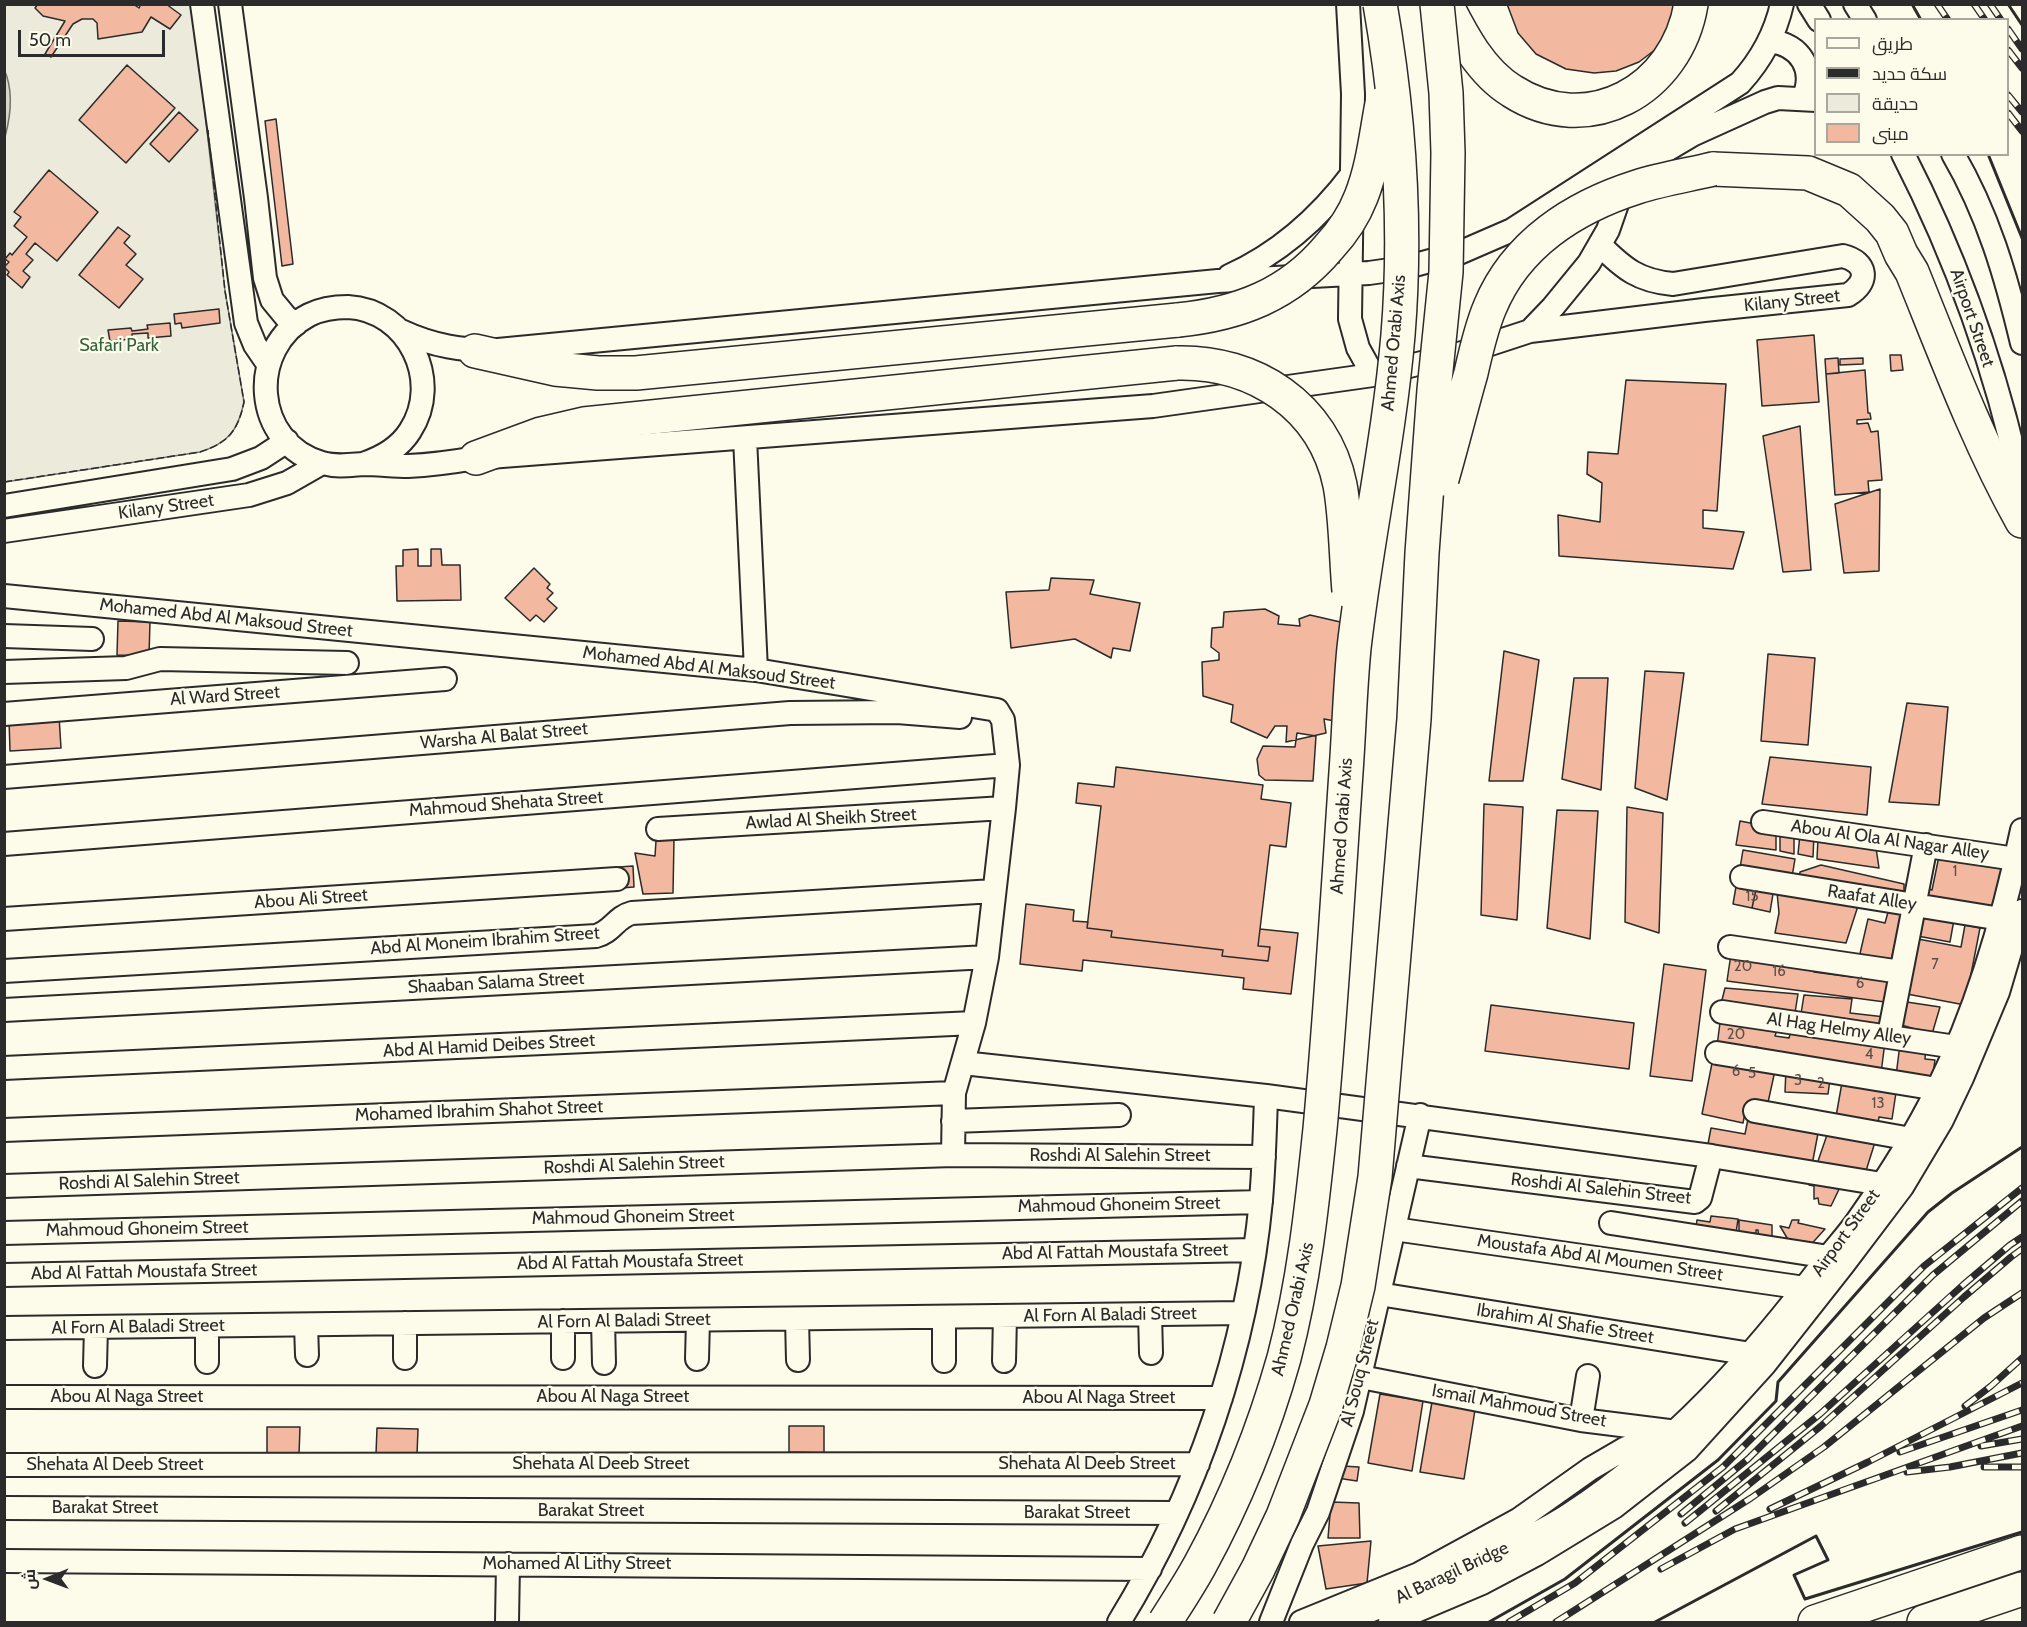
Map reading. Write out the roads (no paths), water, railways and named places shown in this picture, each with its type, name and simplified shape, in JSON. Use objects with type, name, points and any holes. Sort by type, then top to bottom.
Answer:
[{"type":"highway","name":"Ahmed Orabi Axis","points":[[1166,1623],[1200,1565],[1255,1444],[1283,1360],[1302,1281],[1311,1223],[1331,1012],[1354,649],[1392,389],[1401,291],[1400,172],[1380,4]]},
{"type":"highway","points":[[1229,1623],[1283,1516],[1326,1405],[1358,1286],[1375,1177],[1414,719],[1422,553],[1434,390],[1444,295],[1448,212],[1446,93],[1437,4]]},
{"type":"highway","points":[[1446,4],[1474,53],[1497,81],[1520,96],[1545,106],[1581,110],[1617,102],[1641,89],[1662,71],[1681,40],[1688,23],[1691,4]]},
{"type":"highway","points":[[475,351],[555,369],[598,373],[636,373],[1200,318],[1234,310],[1266,297],[1305,272],[1329,247],[1350,219],[1361,199],[1373,158],[1388,64]]},
{"type":"highway","points":[[1422,553],[1488,309],[1508,273],[1520,257],[1534,242],[1567,219],[1602,201],[1637,187],[1713,169],[1808,173],[1849,190],[1880,218],[1892,233],[1912,272],[1992,464],[2022,521]]},
{"type":"highway","points":[[476,458],[541,434],[584,424],[1155,364],[1197,362],[1217,365],[1245,373],[1272,387],[1303,413],[1326,445],[1334,464],[1343,503],[1354,649]]},
{"type":"highway","points":[[1815,1623],[2022,1552]]},
{"type":"highway","points":[[1924,1623],[2022,1589]]},
{"type":"street","points":[[202,4],[246,322],[255,345],[268,364]]},
{"type":"street","points":[[1348,4],[1353,94],[1349,304],[1353,334],[1373,375]]},
{"type":"street","points":[[401,331],[434,344],[475,351],[1218,282],[1387,271],[1432,261],[1460,253],[1512,230],[1740,83],[1752,70],[1770,41],[1782,4]]},
{"type":"street","points":[[1809,4],[1818,18]]},
{"type":"street","points":[[1855,4],[1864,18]]},
{"type":"street","points":[[206,29],[232,15],[265,278],[272,300],[286,317],[296,324]]},
{"type":"street","points":[[363,464],[376,460],[400,443],[410,432],[422,404],[424,389],[418,358],[401,331],[388,320],[358,308],[325,309],[309,315],[296,324],[274,349],[265,380],[266,397],[269,413],[276,428],[286,441],[303,454],[321,463],[335,466],[425,465],[476,458],[1153,406],[1373,375],[1466,352],[1530,331],[1589,263],[1608,230],[1625,181],[1643,164],[1692,135],[1737,113],[1778,98],[1809,99],[1808,80],[1803,60],[1789,46],[1770,41]]},
{"type":"street","name":"Airport Street","points":[[1904,156],[1933,214],[1967,300],[2012,441],[2022,488]]},
{"type":"street","points":[[1954,156],[1996,245],[2022,342]]},
{"type":"street","points":[[1218,282],[1263,259],[1303,229],[1321,212],[1353,173]]},
{"type":"street","name":"Kilany Street","points":[[1530,331],[1848,295],[1858,289],[1863,279],[1862,267],[1854,259],[1843,255],[1673,284],[1659,283],[1631,273],[1600,245]]},
{"type":"street","points":[[745,438],[756,670]]},
{"type":"street","name":"Kilany Street","points":[[4,506],[232,469],[261,458],[286,441]]},
{"type":"street","name":"Kilany Street","points":[[4,531],[249,495],[287,483],[321,463]]},
{"type":"street","name":"Mohamed Abd Al Maksoud Street","points":[[4,596],[756,670],[993,709],[1000,712],[1003,720]]},
{"type":"street","points":[[4,636],[92,639]]},
{"type":"street","points":[[4,672],[126,668],[160,659],[347,663]]},
{"type":"street","name":"Al Ward Street","points":[[4,714],[445,679]]},
{"type":"street","name":"Warsha Al Balat Street","points":[[4,777],[790,713],[897,712],[1003,720]]},
{"type":"street","points":[[953,1155],[954,1093],[974,1023],[987,957],[1008,765],[1003,720]]},
{"type":"street","name":"Mahmoud Shehata Street","points":[[4,844],[1008,765]]},
{"type":"street","name":"Awlad Al Sheikh Street","points":[[658,829],[1004,808]]},
{"type":"street","name":"Abou Al Ola Al Nagar Alley","points":[[1763,822],[2016,859]]},
{"type":"street","name":"Airport Street","points":[[1533,1546],[1677,1432],[1708,1402],[1812,1292],[1829,1257],[1859,1219],[1892,1185],[1911,1139],[1956,1047],[1980,984],[2001,919],[2022,830]]},
{"type":"street","points":[[1889,1035],[1926,845]]},
{"type":"street","name":"Raafat Alley","points":[[1742,877],[2001,919]]},
{"type":"street","name":"Abou Ali Street","points":[[4,919],[617,879]]},
{"type":"street","name":"Abd Al Moneim Ibrahim Street","points":[[4,971],[596,936],[609,931],[622,917],[632,913],[994,891]]},
{"type":"street","name":"Airport Street","points":[[1533,1546],[1614,1507],[1687,1450],[1765,1364],[1812,1292],[1942,1120],[1998,992],[2022,911]]},
{"type":"street","points":[[1730,947],[1901,972]]},
{"type":"street","name":"Shaaban Salama Street","points":[[4,1010],[987,957]]},
{"type":"street","name":"Al Hag Helmy Alley","points":[[1722,1012],[1889,1035],[1956,1047]]},
{"type":"street","name":"Abd Al Hamid Deibes Street","points":[[4,1068],[974,1023]]},
{"type":"street","points":[[1717,1053],[1937,1089]]},
{"type":"street","points":[[963,1063],[1420,1115],[1711,1156],[1892,1185]]},
{"type":"street","name":"Mohamed Ibrahim Shahot Street","points":[[4,1130],[954,1093]]},
{"type":"street","points":[[1119,1623],[1150,1569],[1177,1513],[1198,1464],[1221,1398],[1243,1313],[1255,1250],[1261,1202],[1266,1096]]},
{"type":"street","points":[[1755,1111],[1911,1139]]},
{"type":"street","points":[[953,1122],[1119,1115]]},
{"type":"street","name":"Al Souq Street","points":[[1271,1623],[1288,1578],[1318,1512],[1361,1377],[1420,1115]]},
{"type":"street","name":"Roshdi Al Salehin Street","points":[[4,1186],[953,1155],[1264,1157]]},
{"type":"street","name":"Roshdi Al Salehin Street","points":[[1408,1166],[1695,1202],[1701,1198],[1711,1156]]},
{"type":"street","name":"Mahmoud Ghoneim Street","points":[[4,1233],[1261,1202]]},
{"type":"street","points":[[1611,1223],[1829,1257]]},
{"type":"street","name":"Moustafa Abd Al Moumen Street","points":[[1394,1229],[1812,1292]]},
{"type":"street","name":"Abd Al Fattah Moustafa Street","points":[[4,1275],[1255,1250]]},
{"type":"street","name":"Ibrahim Al Shafie Street","points":[[1379,1294],[1751,1354]]},
{"type":"street","name":"Al Forn Al Baladi Street","points":[[4,1328],[1243,1313]]},
{"type":"street","points":[[1150,1314],[1151,1353]]},
{"type":"street","points":[[1004,1361],[1005,1316]]},
{"type":"street","points":[[944,1317],[944,1361]]},
{"type":"street","points":[[797,1319],[798,1360]]},
{"type":"street","points":[[697,1359],[698,1320]]},
{"type":"street","points":[[563,1321],[563,1358]]},
{"type":"street","points":[[603,1321],[604,1364]]},
{"type":"street","points":[[405,1323],[405,1358]]},
{"type":"street","points":[[306,1325],[307,1355]]},
{"type":"street","points":[[207,1326],[207,1362]]},
{"type":"street","points":[[95,1366],[96,1327]]},
{"type":"street","points":[[1581,1420],[1588,1376]]},
{"type":"street","name":"Ismail Mahmoud Street","points":[[1361,1377],[1581,1420],[1677,1432]]},
{"type":"street","name":"Abou Al Naga Street","points":[[4,1397],[1221,1398]]},
{"type":"street","points":[[1301,1623],[1419,1574],[1518,1520],[1555,1496],[1590,1469],[1626,1448],[1677,1432]]},
{"type":"street","name":"Shehata Al Deeb Street","points":[[4,1465],[1198,1464]]},
{"type":"street","name":"Barakat Street","points":[[4,1508],[1177,1513]]},
{"type":"street","name":"Al Baragil Bridge","points":[[1342,1623],[1533,1546]]},
{"type":"street","name":"Al Baragil Bridge","points":[[1390,1623],[1482,1583],[1533,1546]]},
{"type":"street","name":"Mohamed Al Lithy Street","points":[[4,1561],[1150,1569]]},
{"type":"street","points":[[507,1623],[508,1564]]},
{"type":"railway","points":[[1937,4],[1947,18]]},
{"type":"railway","points":[[1974,4],[1984,18]]},
{"type":"railway","points":[[1990,4],[2000,18]]},
{"type":"railway","points":[[2009,30],[2022,49]]},
{"type":"railway","points":[[2009,51],[2022,68]]},
{"type":"railway","points":[[2009,96],[2022,112]]},
{"type":"railway","points":[[2009,114],[2022,131]]},
{"type":"railway","points":[[1509,1622],[1575,1583],[1723,1467],[1924,1266],[2022,1188]]},
{"type":"railway","points":[[1681,1514],[1748,1459],[1933,1275],[2022,1201]]},
{"type":"railway","points":[[1685,1523],[1820,1414],[1963,1285],[2022,1237]]},
{"type":"railway","points":[[1716,1511],[1821,1426],[1964,1297],[2022,1249]]},
{"type":"railway","points":[[1556,1622],[1751,1498],[1824,1447],[1984,1318],[2022,1293]]},
{"type":"railway","points":[[1965,1406],[2022,1358]]},
{"type":"railway","points":[[1770,1509],[2022,1383]]},
{"type":"railway","points":[[1900,1452],[2022,1410]]},
{"type":"railway","points":[[1661,1569],[1735,1529],[2022,1426]]},
{"type":"railway","points":[[1981,1446],[2022,1439]]},
{"type":"railway","points":[[1907,1472],[1950,1467],[2022,1453]]},
{"type":"railway","points":[[1984,1467],[2022,1467]]},
{"type":"park label","name":"Safari Park","points":[[119,346]]}]
